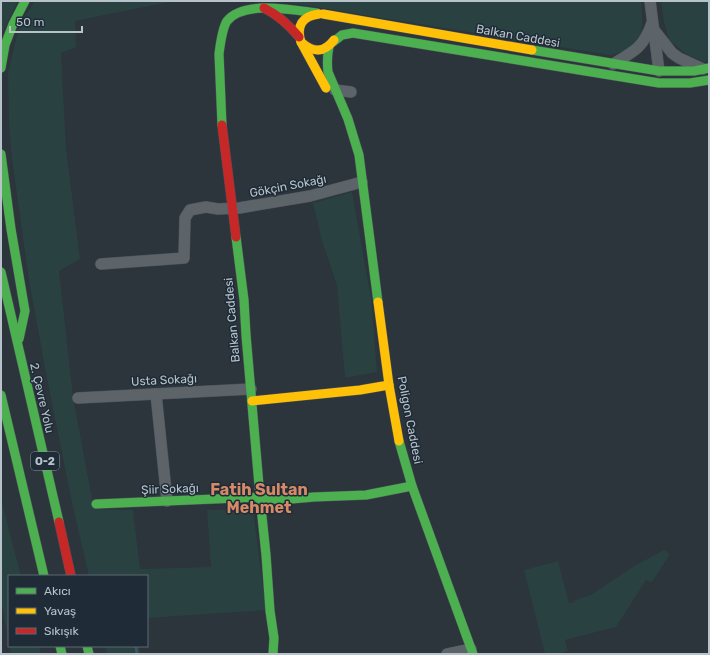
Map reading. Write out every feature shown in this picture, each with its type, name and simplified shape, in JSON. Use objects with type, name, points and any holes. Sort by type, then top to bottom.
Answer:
[{"type":"main road","points":[[1,68],[5,45],[10,31],[25,1]]},
{"type":"main road","points":[[259,6],[273,12],[286,22],[305,47],[317,51],[323,50],[331,44]]},
{"type":"main road","name":"Balkan Caddesi","points":[[272,654],[274,638],[270,611],[244,300],[222,117],[220,43],[228,21],[236,13],[246,8],[259,6],[280,8],[511,48],[659,71],[707,69]]},
{"type":"main road","points":[[312,14],[320,14],[328,17],[332,21],[335,28],[335,37],[326,55],[327,68],[335,90],[345,110],[355,141],[362,168],[362,182],[356,171],[346,135],[337,112],[300,39],[298,31],[302,20],[312,14]]},
{"type":"main road","name":"Balkan Caddesi","points":[[331,44],[338,36],[353,33],[659,83],[690,83],[709,80]]},
{"type":"main road","points":[[659,71],[659,83]]},
{"type":"main road","points":[[1,154],[11,230],[25,311],[18,346]]},
{"type":"main road","name":"Poligon Caddesi","points":[[362,182],[389,385],[398,437],[412,486],[472,651]]},
{"type":"main road","name":"2. Çevre Yolu","points":[[1,272],[71,575]]},
{"type":"main road","points":[[252,401],[360,390],[389,385]]},
{"type":"main road","name":"O-2","points":[[1,395],[44,575]]},
{"type":"main road","name":"Şiir Sokağı","points":[[96,504],[260,497],[280,500],[366,495],[412,486]]},
{"type":"street","points":[[650,1],[659,71]]},
{"type":"street","points":[[613,64],[635,51],[644,41],[653,26]]},
{"type":"street","points":[[653,26],[672,53],[685,61],[707,69]]},
{"type":"street","points":[[335,90],[351,92]]},
{"type":"street","name":"Gökçin Sokağı","points":[[101,264],[184,258],[185,218],[190,210],[206,207],[218,210],[233,209],[310,196],[362,182]]},
{"type":"street","name":"Usta Sokağı","points":[[78,398],[251,389]]},
{"type":"street","points":[[156,394],[166,501]]},
{"type":"street","points":[[447,654],[472,651]]},
{"type":"green space","points":[[1,1],[18,1],[1,35]]},
{"type":"green space","points":[[35,1],[174,1],[75,21],[76,47],[61,53],[66,148],[80,259],[59,271],[73,397],[94,509],[133,510],[140,569],[211,567],[207,510],[253,510],[266,610],[148,618],[148,575],[89,575],[72,503],[45,368],[29,280],[12,159],[9,125],[8,72],[20,24]]},
{"type":"green space","points":[[279,1],[641,1],[642,30],[637,41],[631,47],[623,52],[610,55]]},
{"type":"green space","points":[[661,1],[709,1],[709,60],[704,62],[686,54],[669,40],[664,22]]},
{"type":"green space","points":[[352,192],[371,298],[377,372],[345,378],[337,285],[322,241],[313,203]]},
{"type":"green space","points":[[1,499],[21,575],[8,575],[8,640],[1,601]]},
{"type":"green space","points":[[664,550],[670,554],[652,582],[646,580],[616,627],[565,640],[568,651],[558,654],[545,654],[524,570],[558,561],[569,603],[591,595],[636,565]]},
{"type":"green space","points":[[9,647],[39,647],[41,654],[11,654]]},
{"type":"green space","points":[[105,647],[139,647],[140,654],[107,654]]},
{"type":"waterway","points":[[136,647],[137,654]]},
{"type":"traffic: fast","points":[[1,68],[5,45],[13,24],[25,1]]},
{"type":"traffic: fast","points":[[222,125],[219,54],[223,32],[227,21],[245,10],[257,8],[317,13]]},
{"type":"traffic: fast","points":[[333,42],[342,35],[353,33],[659,83],[690,83],[709,80]]},
{"type":"traffic: fast","points":[[329,47],[327,60],[328,72],[348,119],[359,155],[378,302]]},
{"type":"traffic: fast","points":[[532,50],[659,71],[694,71],[709,68]]},
{"type":"traffic: fast","points":[[1,154],[11,229],[25,311],[19,339]]},
{"type":"traffic: fast","points":[[236,237],[244,300],[270,611],[274,638],[273,654]]},
{"type":"traffic: fast","points":[[1,272],[59,522]]},
{"type":"traffic: fast","points":[[1,395],[44,575]]},
{"type":"traffic: fast","points":[[399,441],[412,486],[473,654]]},
{"type":"traffic: fast","points":[[96,504],[260,497],[280,500],[366,495],[412,486]]},
{"type":"traffic: fast","points":[[60,647],[62,654]]},
{"type":"traffic: fast","points":[[87,647],[89,654]]},
{"type":"traffic: slow","points":[[319,14],[308,17],[302,23],[299,31],[301,42],[326,88]]},
{"type":"traffic: slow","points":[[323,14],[532,50]]},
{"type":"traffic: slow","points":[[301,42],[305,46],[318,50],[326,47],[334,40]]},
{"type":"traffic: slow","points":[[378,302],[389,385],[399,441]]},
{"type":"traffic: slow","points":[[252,401],[360,390],[389,385]]},
{"type":"traffic: jam","points":[[264,8],[283,21],[299,37]]},
{"type":"traffic: jam","points":[[222,125],[236,237]]},
{"type":"traffic: jam","points":[[59,522],[71,575]]},
{"type":"district","name":"Fatih Sultan Mehmet","points":[[259,498]]}]
